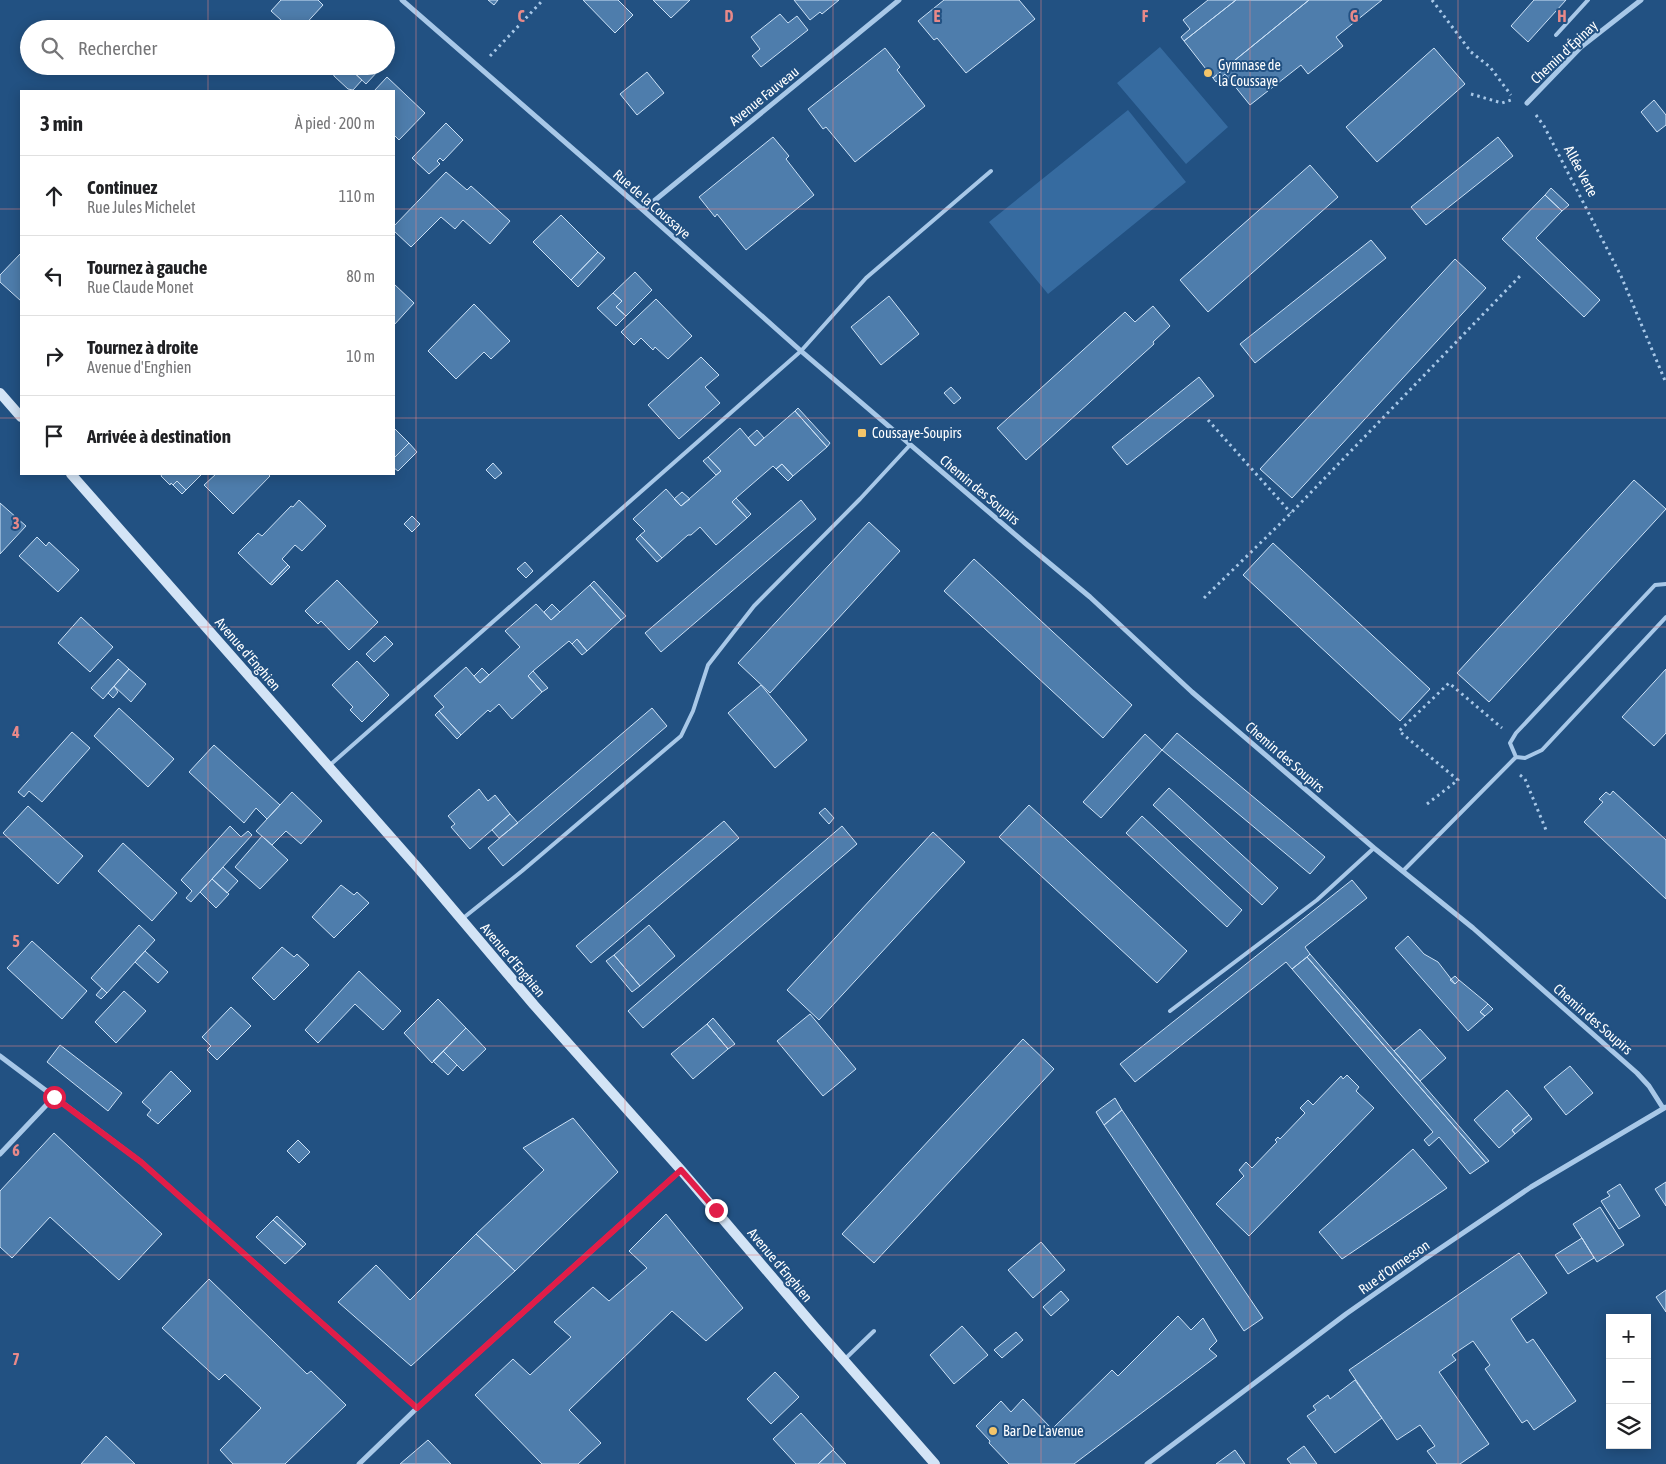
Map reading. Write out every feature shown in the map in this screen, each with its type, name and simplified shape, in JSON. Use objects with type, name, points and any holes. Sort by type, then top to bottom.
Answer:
[{"type":"main road","points":[[0,393],[20,416]]},
{"type":"main road","name":"Avenue d'Enghien","points":[[72,475],[534,1005],[681,1170],[935,1464]]},
{"type":"street","name":"Rue de la Coussaye","points":[[402,0],[887,426]]},
{"type":"street","name":"Avenue Fauveau","points":[[643,210],[899,0]]},
{"type":"street","name":"Chemin d'Épinay","points":[[1527,102],[1581,48],[1641,0]]},
{"type":"street","name":"Chemin des Soupirs","points":[[887,426],[1090,596],[1192,692],[1374,848],[1472,928],[1637,1073],[1650,1086],[1665,1107]]},
{"type":"street","points":[[0,1056],[141,1162],[417,1408]]},
{"type":"street","points":[[0,1154],[54,1097]]},
{"type":"street","name":"Rue d'Ormesson","points":[[1147,1464],[1339,1320],[1424,1260],[1531,1187],[1665,1107]]},
{"type":"street","points":[[358,1464],[417,1408],[681,1170]]},
{"type":"lane","points":[[1556,35],[1588,0]]},
{"type":"lane","points":[[328,767],[801,351],[866,278],[991,171]]},
{"type":"lane","points":[[461,920],[522,871],[681,736],[693,711],[708,666],[754,606],[860,500],[910,445]]},
{"type":"lane","points":[[1516,757],[1510,743],[1516,733],[1656,585],[1666,584]]},
{"type":"lane","points":[[1516,757],[1525,758],[1542,750],[1666,617]]},
{"type":"lane","points":[[1404,871],[1516,757]]},
{"type":"lane","points":[[1170,1011],[1317,900],[1374,848]]},
{"type":"lane","points":[[844,1360],[874,1331]]},
{"type":"path","points":[[479,67],[543,0]]},
{"type":"path","points":[[1432,0],[1471,52],[1490,67],[1514,99],[1502,103],[1471,94]]},
{"type":"path","name":"Allée Verte","points":[[1527,102],[1544,126],[1617,267],[1666,383]]},
{"type":"path","points":[[1204,598],[1291,513],[1520,276]]},
{"type":"path","points":[[1208,420],[1291,513]]},
{"type":"path","points":[[1427,804],[1458,780],[1399,731],[1449,683],[1514,738]]},
{"type":"path","points":[[1509,765],[1525,779],[1546,830]]},
{"type":"shaded area","points":[[1160,47],[1228,127],[1186,164],[1117,83]]},
{"type":"shaded area","points":[[1128,110],[1186,182],[1048,294],[989,222]]},
{"type":"building","points":[[281,0],[318,0],[323,5],[309,20],[281,20],[271,11]]},
{"type":"building","points":[[488,0],[498,0],[494,5]]},
{"type":"building","points":[[583,0],[618,0],[633,15],[615,33]]},
{"type":"building","points":[[653,0],[690,0],[671,18]]},
{"type":"building","points":[[794,0],[839,0],[822,14],[820,12],[810,20]]},
{"type":"building","points":[[944,0],[1019,0],[1035,19],[966,73],[937,38],[934,40],[918,21]]},
{"type":"building","points":[[1208,0],[1236,0],[1184,41],[1181,37],[1190,29],[1183,20]]},
{"type":"building","points":[[1236,0],[1309,0],[1213,78],[1184,41]]},
{"type":"building","points":[[1309,0],[1382,0],[1336,37],[1343,46],[1308,74],[1301,65],[1250,105],[1225,74],[1216,82],[1213,78]]},
{"type":"building","points":[[1534,0],[1566,0],[1528,42],[1511,26]]},
{"type":"building","points":[[780,14],[788,23],[797,16],[808,30],[761,67],[752,56],[760,49],[751,37]]},
{"type":"building","points":[[885,48],[900,67],[897,70],[925,106],[855,162],[826,127],[823,129],[808,109]]},
{"type":"building","points":[[1434,48],[1465,84],[1377,162],[1346,127]]},
{"type":"building","points":[[647,72],[664,93],[637,115],[620,94]]},
{"type":"building","points":[[356,75],[374,75],[366,84]]},
{"type":"building","points":[[357,75],[362,80],[353,90],[348,89],[334,76]]},
{"type":"building","points":[[387,77],[425,113],[399,140],[395,136],[395,90],[375,90]]},
{"type":"building","points":[[1654,100],[1666,115],[1666,125],[1657,132],[1641,112]]},
{"type":"building","points":[[446,123],[463,140],[443,161],[440,158],[437,161],[440,164],[429,174],[412,158]]},
{"type":"building","points":[[773,137],[789,156],[786,159],[814,195],[746,250],[717,214],[715,217],[699,197]]},
{"type":"building","points":[[1498,137],[1513,156],[1426,225],[1411,207]]},
{"type":"building","points":[[1310,165],[1338,197],[1208,312],[1180,280]]},
{"type":"building","points":[[446,172],[467,190],[471,186],[510,221],[490,244],[463,220],[455,229],[441,217],[411,247],[395,232],[395,225]]},
{"type":"building","points":[[1551,188],[1569,205],[1562,211],[1545,195]]},
{"type":"building","points":[[1545,195],[1562,211],[1536,238],[1600,300],[1584,317],[1502,239]]},
{"type":"building","points":[[561,215],[598,252],[571,280],[533,242]]},
{"type":"building","points":[[1371,240],[1386,258],[1255,363],[1240,344]]},
{"type":"building","points":[[598,252],[605,258],[578,287],[571,280]]},
{"type":"building","points":[[20,254],[20,300],[0,282],[0,275]]},
{"type":"building","points":[[1455,259],[1486,288],[1292,498],[1260,469]]},
{"type":"building","points":[[635,272],[652,290],[626,316],[616,307],[622,301],[613,293]]},
{"type":"building","points":[[395,285],[414,303],[395,324]]},
{"type":"building","points":[[613,293],[622,301],[616,307],[626,316],[616,326],[597,308]]},
{"type":"building","points":[[889,296],[919,334],[881,365],[851,327]]},
{"type":"building","points":[[656,299],[692,336],[668,359],[655,347],[653,350],[641,338],[634,345],[621,332]]},
{"type":"building","points":[[474,304],[510,341],[491,359],[484,352],[456,379],[428,351]]},
{"type":"building","points":[[1153,306],[1170,326],[1153,342],[1154,344],[1026,460],[997,428],[1125,312],[1135,322]]},
{"type":"building","points":[[701,357],[719,375],[705,387],[720,403],[679,439],[648,405]]},
{"type":"building","points":[[1199,377],[1214,396],[1127,465],[1112,447]]},
{"type":"building","points":[[951,387],[961,398],[954,404],[944,393]]},
{"type":"building","points":[[798,408],[830,443],[827,447],[795,411]]},
{"type":"building","points":[[795,411],[827,447],[793,476],[782,464],[776,469],[773,466],[736,498],[732,502],[747,518],[716,545],[700,527],[662,558],[640,535],[645,531],[633,519],[666,489],[681,506],[721,471],[708,457],[740,428],[755,446]]},
{"type":"building","points":[[395,429],[409,443],[395,457]]},
{"type":"building","points":[[757,430],[764,438],[755,446],[748,438]]},
{"type":"building","points":[[409,443],[417,452],[398,471],[395,469],[395,457]]},
{"type":"building","points":[[708,457],[721,471],[716,475],[703,461]]},
{"type":"building","points":[[493,463],[502,473],[495,479],[486,470]]},
{"type":"building","points":[[782,464],[793,476],[788,481],[776,469]]},
{"type":"building","points":[[201,475],[186,490],[177,481],[170,485],[161,476]]},
{"type":"building","points":[[215,475],[270,476],[233,514],[204,485]]},
{"type":"building","points":[[1634,480],[1666,509],[1489,702],[1457,673]]},
{"type":"building","points":[[177,481],[186,490],[182,494],[173,485]]},
{"type":"building","points":[[682,492],[690,499],[681,506],[674,499]]},
{"type":"building","points":[[736,498],[751,514],[747,518],[732,502]]},
{"type":"building","points":[[299,500],[326,526],[302,551],[295,545],[282,559],[288,565],[270,584],[238,553],[258,533],[262,536]]},
{"type":"building","points":[[801,500],[816,519],[661,652],[645,633]]},
{"type":"building","points":[[0,503],[26,526],[0,554]]},
{"type":"building","points":[[412,516],[420,524],[412,532],[404,524]]},
{"type":"building","points":[[869,522],[900,551],[770,693],[738,663]]},
{"type":"building","points":[[640,535],[662,558],[657,562],[636,539]]},
{"type":"building","points":[[37,537],[46,546],[49,542],[79,570],[58,592],[19,556]]},
{"type":"building","points":[[1273,543],[1430,689],[1400,721],[1243,575]]},
{"type":"building","points":[[974,559],[1132,705],[1103,738],[944,591]]},
{"type":"building","points":[[525,562],[533,571],[526,578],[517,569]]},
{"type":"building","points":[[288,565],[290,567],[272,585],[270,584]]},
{"type":"building","points":[[337,580],[378,622],[349,650],[321,621],[318,624],[305,611]]},
{"type":"building","points":[[594,581],[626,616],[621,620],[590,585]]},
{"type":"building","points":[[590,585],[621,620],[587,651],[577,639],[572,644],[569,641],[533,671],[528,676],[542,692],[512,719],[499,704],[490,712],[488,710],[461,735],[439,711],[444,707],[434,696],[466,667],[480,683],[520,647],[505,631],[536,604],[551,620]]},
{"type":"building","points":[[552,604],[560,612],[551,620],[544,612]]},
{"type":"building","points":[[81,617],[113,647],[90,672],[58,643]]},
{"type":"building","points":[[385,636],[393,644],[374,662],[366,654]]},
{"type":"building","points":[[577,639],[587,651],[582,655],[572,644]]},
{"type":"building","points":[[118,659],[129,669],[103,699],[91,688]]},
{"type":"building","points":[[357,661],[389,695],[362,722],[350,710],[353,707],[332,685]]},
{"type":"building","points":[[482,668],[489,675],[480,683],[474,676]]},
{"type":"building","points":[[129,669],[146,684],[131,702],[114,686]]},
{"type":"building","points":[[1666,669],[1666,733],[1654,746],[1622,717]]},
{"type":"building","points":[[533,671],[548,688],[542,692],[528,676]]},
{"type":"building","points":[[761,685],[807,740],[775,768],[728,713]]},
{"type":"building","points":[[114,686],[118,692],[113,698],[108,693]]},
{"type":"building","points":[[119,708],[174,759],[148,787],[94,736]]},
{"type":"building","points":[[652,708],[667,726],[503,866],[488,848]]},
{"type":"building","points":[[439,711],[461,735],[457,739],[435,715]]},
{"type":"building","points":[[72,732],[90,748],[42,802],[29,791],[24,797],[18,792]]},
{"type":"building","points":[[1177,733],[1325,857],[1310,874],[1162,750]]},
{"type":"building","points":[[1145,734],[1162,750],[1101,818],[1083,802]]},
{"type":"building","points":[[214,745],[280,805],[267,819],[256,808],[244,823],[189,772]]},
{"type":"building","points":[[1169,788],[1278,888],[1262,905],[1153,805]]},
{"type":"building","points":[[479,789],[488,801],[495,795],[510,814],[470,849],[451,827],[455,824],[448,816]]},
{"type":"building","points":[[1613,791],[1666,840],[1666,899],[1584,822],[1603,802],[1599,799],[1606,792],[1610,795]]},
{"type":"building","points":[[292,792],[322,821],[301,844],[286,831],[272,845],[256,831]]},
{"type":"building","points":[[1029,805],[1187,951],[1157,983],[999,837]]},
{"type":"building","points":[[28,806],[83,856],[58,884],[3,833]]},
{"type":"building","points":[[825,808],[834,818],[829,824],[819,813]]},
{"type":"building","points":[[510,814],[518,823],[499,838],[492,830]]},
{"type":"building","points":[[1142,816],[1242,910],[1227,927],[1126,833]]},
{"type":"building","points":[[724,821],[739,838],[591,963],[576,946]]},
{"type":"building","points":[[230,826],[241,837],[248,831],[252,835],[191,902],[186,898],[192,891],[181,880]]},
{"type":"building","points":[[842,826],[857,844],[643,1028],[628,1011]]},
{"type":"building","points":[[933,832],[965,862],[819,1020],[787,990]]},
{"type":"building","points":[[262,836],[288,860],[260,889],[235,867]]},
{"type":"building","points":[[123,843],[177,893],[152,921],[98,871]]},
{"type":"building","points":[[223,867],[238,881],[227,893],[212,879]]},
{"type":"building","points":[[212,879],[229,894],[216,908],[200,892]]},
{"type":"building","points":[[1352,880],[1367,898],[1305,947],[1310,954],[1307,957],[1292,969],[1286,962],[1135,1082],[1120,1064]]},
{"type":"building","points":[[341,885],[354,895],[357,892],[369,903],[334,938],[312,917]]},
{"type":"building","points":[[139,925],[155,940],[107,993],[91,978]]},
{"type":"building","points":[[649,925],[675,956],[640,986],[614,955]]},
{"type":"building","points":[[1408,936],[1424,954],[1438,962],[1455,984],[1459,980],[1488,1004],[1480,1012],[1485,1016],[1468,1031],[1395,948]]},
{"type":"building","points":[[32,941],[87,991],[62,1019],[7,968]]},
{"type":"building","points":[[282,947],[294,957],[297,954],[309,965],[274,1000],[252,978]]},
{"type":"building","points":[[145,951],[168,972],[158,983],[135,962]]},
{"type":"building","points":[[1310,954],[1489,1161],[1486,1163],[1307,957]]},
{"type":"building","points":[[614,955],[640,986],[632,992],[606,961]]},
{"type":"building","points":[[1307,957],[1486,1163],[1470,1174],[1439,1137],[1429,1146],[1424,1140],[1433,1132],[1292,969]]},
{"type":"building","points":[[359,971],[401,1011],[383,1030],[355,1004],[318,1043],[305,1030]]},
{"type":"building","points":[[1455,976],[1459,980],[1455,984],[1450,980]]},
{"type":"building","points":[[102,988],[107,993],[101,999],[96,995]]},
{"type":"building","points":[[124,991],[146,1011],[116,1043],[95,1022]]},
{"type":"building","points":[[438,999],[466,1028],[432,1063],[404,1033]]},
{"type":"building","points":[[1488,1004],[1493,1009],[1485,1016],[1480,1012]]},
{"type":"building","points":[[231,1007],[251,1026],[217,1060],[207,1050],[211,1046],[202,1037]]},
{"type":"building","points":[[810,1014],[856,1069],[823,1096],[777,1041]]},
{"type":"building","points":[[713,1018],[735,1044],[728,1049],[707,1024]]},
{"type":"building","points":[[707,1024],[728,1049],[693,1079],[671,1054]]},
{"type":"building","points":[[466,1028],[486,1049],[463,1071],[443,1051]]},
{"type":"building","points":[[1420,1029],[1446,1058],[1420,1081],[1394,1051]]},
{"type":"building","points":[[1023,1039],[1054,1069],[874,1263],[842,1234]]},
{"type":"building","points":[[60,1045],[122,1093],[108,1111],[47,1062]]},
{"type":"building","points":[[443,1051],[457,1065],[448,1075],[433,1061]]},
{"type":"building","points":[[1570,1066],[1593,1093],[1566,1115],[1544,1087]]},
{"type":"building","points":[[171,1071],[191,1091],[158,1124],[147,1115],[151,1110],[142,1102]]},
{"type":"building","points":[[1347,1075],[1359,1087],[1356,1091],[1374,1108],[1249,1236],[1216,1204],[1244,1176],[1239,1170],[1246,1162],[1252,1168],[1277,1142],[1275,1140],[1278,1137],[1280,1139],[1305,1113],[1300,1108],[1308,1100],[1313,1105],[1341,1076],[1343,1079]]},
{"type":"building","points":[[1507,1090],[1529,1115],[1512,1130],[1515,1134],[1499,1148],[1474,1120]]},
{"type":"building","points":[[1115,1098],[1122,1110],[1104,1125],[1096,1112]]},
{"type":"building","points":[[1122,1110],[1263,1318],[1244,1331],[1104,1125]]},
{"type":"building","points":[[1529,1115],[1532,1119],[1515,1134],[1512,1130]]},
{"type":"building","points":[[573,1118],[618,1172],[515,1271],[476,1234],[544,1170],[523,1148]]},
{"type":"building","points":[[54,1133],[162,1234],[119,1280],[50,1217],[12,1258],[0,1247],[0,1191]]},
{"type":"building","points":[[298,1140],[310,1152],[299,1163],[287,1151]]},
{"type":"building","points":[[1413,1149],[1447,1188],[1342,1259],[1319,1232]]},
{"type":"building","points":[[1666,1182],[1666,1206],[1655,1189]]},
{"type":"building","points":[[1620,1184],[1640,1216],[1619,1229],[1601,1201],[1610,1196],[1607,1192]]},
{"type":"building","points":[[1600,1207],[1624,1245],[1597,1262],[1573,1224]]},
{"type":"building","points":[[666,1214],[743,1308],[706,1341],[672,1311],[569,1410],[601,1443],[578,1464],[542,1464],[475,1395],[513,1359],[530,1375],[571,1337],[554,1322],[593,1287],[609,1301],[647,1268],[629,1251]]},
{"type":"building","points":[[277,1216],[306,1244],[303,1247],[273,1220]]},
{"type":"building","points":[[273,1220],[303,1247],[285,1264],[256,1237]]},
{"type":"building","points":[[476,1234],[515,1271],[411,1366],[338,1302],[376,1265],[410,1300]]},
{"type":"building","points":[[1582,1238],[1594,1258],[1568,1274],[1555,1255]]},
{"type":"building","points":[[1041,1242],[1065,1270],[1033,1298],[1008,1270]]},
{"type":"building","points":[[1519,1253],[1547,1293],[1511,1319],[1527,1343],[1533,1339],[1576,1401],[1534,1430],[1527,1420],[1522,1423],[1485,1369],[1490,1365],[1473,1341],[1452,1355],[1456,1360],[1439,1372],[1489,1444],[1460,1464],[1437,1464],[1427,1451],[1435,1446],[1420,1425],[1397,1440],[1349,1370]]},
{"type":"building","points":[[209,1279],[307,1374],[311,1371],[346,1405],[285,1464],[233,1464],[220,1450],[261,1408],[225,1374],[219,1380],[162,1328]]},
{"type":"building","points":[[1666,1290],[1666,1312],[1656,1297]]},
{"type":"building","points":[[1061,1291],[1069,1300],[1051,1316],[1043,1307]]},
{"type":"building","points":[[1178,1316],[1191,1330],[1203,1318],[1217,1341],[1209,1349],[1217,1356],[1074,1464],[1009,1464],[976,1426],[1001,1401],[1011,1412],[1023,1399],[1052,1429],[1112,1370],[1118,1376]]},
{"type":"building","points":[[962,1326],[988,1355],[954,1384],[930,1355]]},
{"type":"building","points":[[1016,1332],[1023,1340],[1002,1358],[994,1350]]},
{"type":"building","points":[[775,1372],[799,1397],[771,1424],[747,1399]]},
{"type":"building","points":[[1355,1380],[1382,1418],[1335,1453],[1307,1416],[1316,1410],[1313,1406],[1328,1395],[1330,1399]]},
{"type":"building","points":[[801,1413],[834,1449],[818,1464],[796,1464],[773,1439]]},
{"type":"building","points":[[106,1436],[135,1464],[81,1464]]},
{"type":"building","points":[[428,1440],[451,1464],[400,1464]]},
{"type":"building","points":[[1304,1446],[1317,1464],[1291,1464],[1287,1459]]},
{"type":"building","points":[[833,1450],[846,1464],[818,1464]]},
{"type":"building","points":[[1235,1450],[1245,1464],[1216,1464]]},
{"type":"place","name":"Gymnase de la Coussaye","points":[[1208,73]]},
{"type":"place","name":"Coussaye-Soupirs","points":[[862,433]]},
{"type":"place","name":"Bar De L'avenue","points":[[993,1431]]},
{"type":"route","points":[[54,1097],[141,1162],[417,1408],[681,1170],[716,1210]]}]
